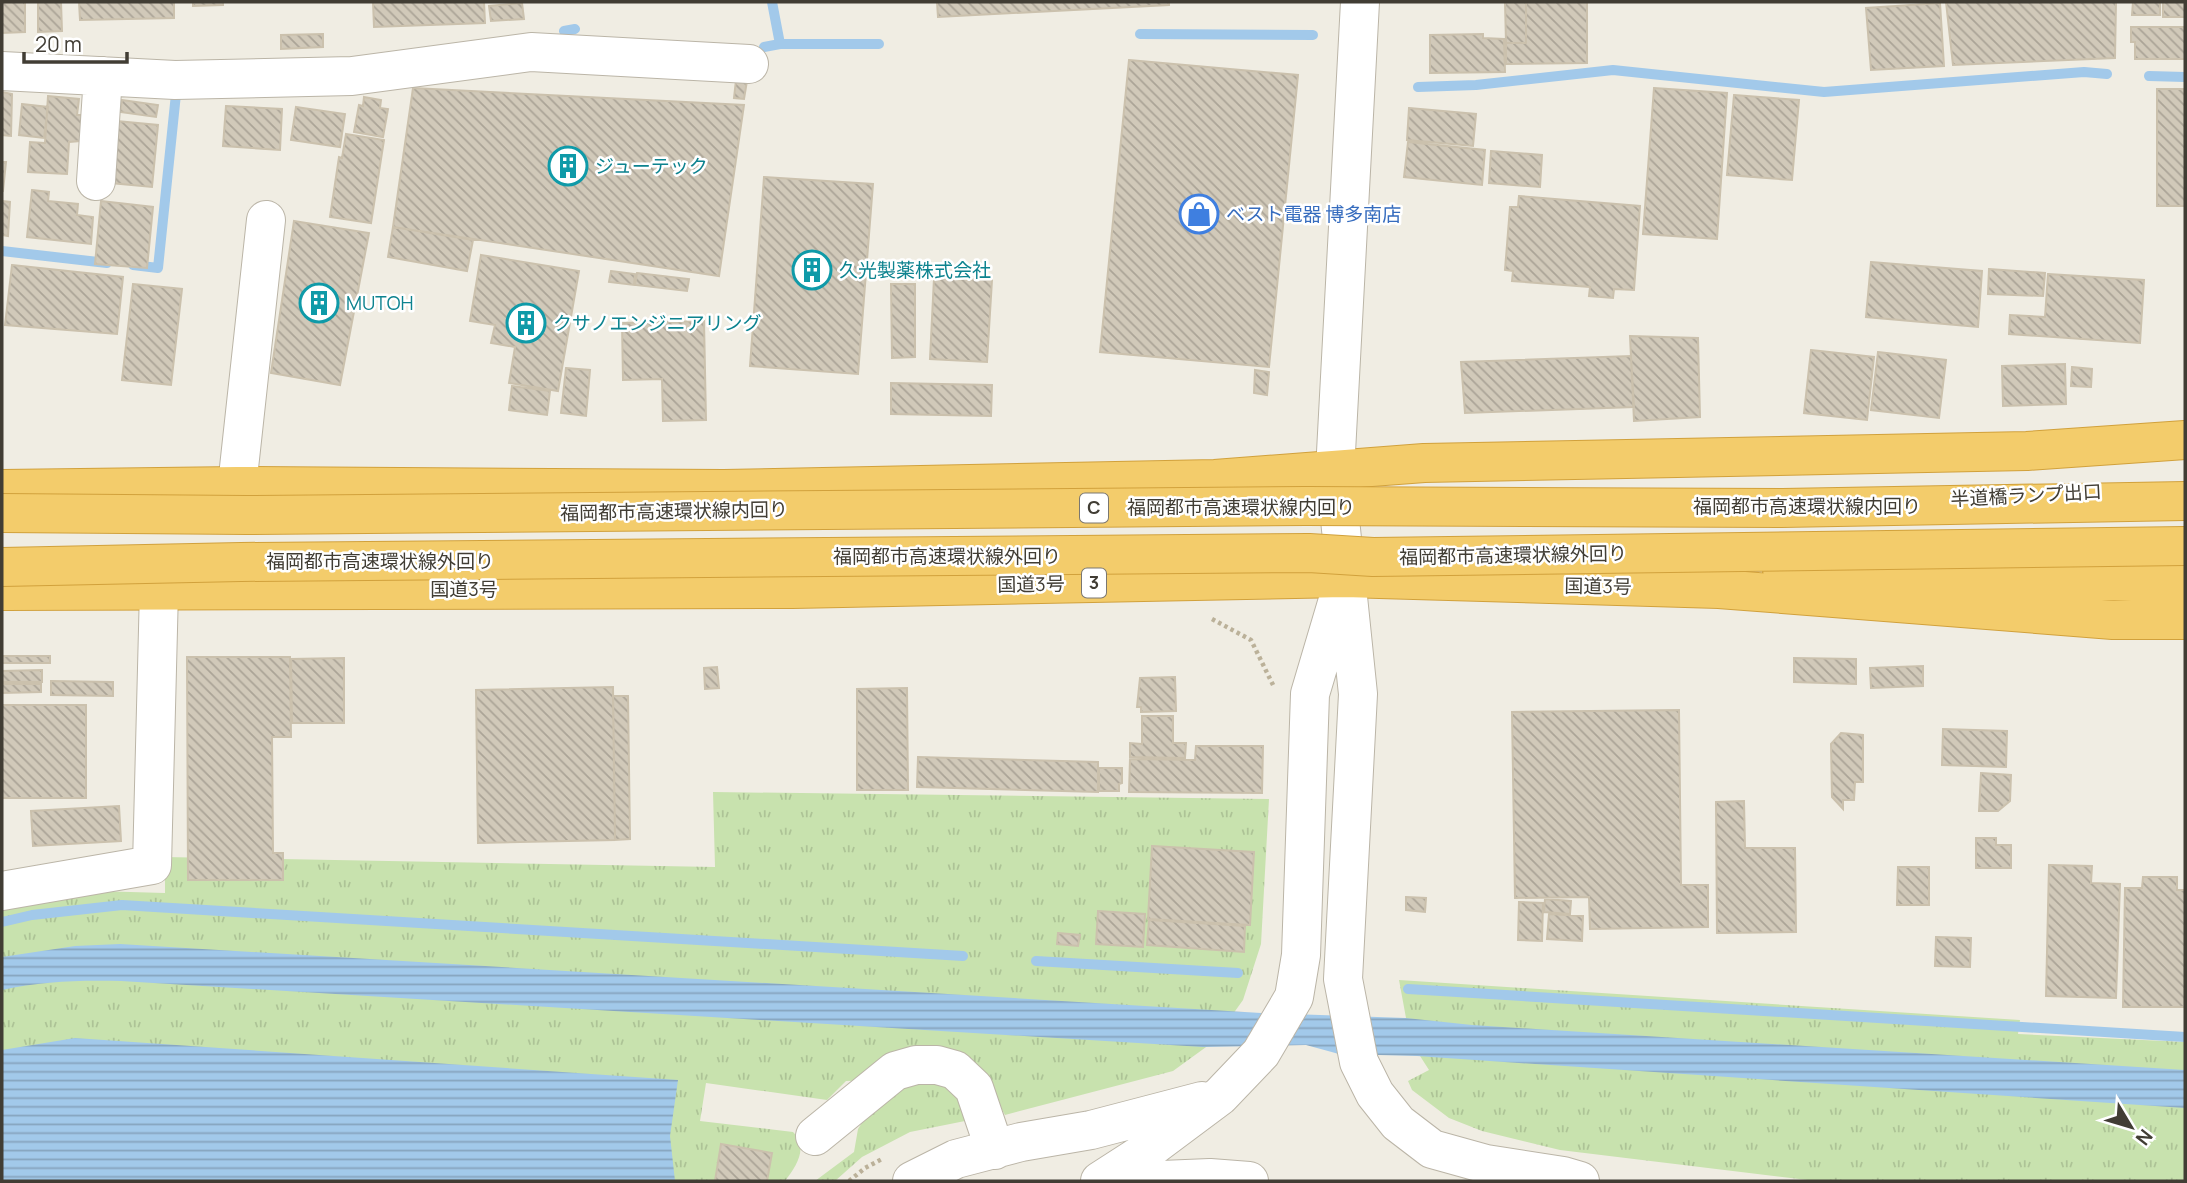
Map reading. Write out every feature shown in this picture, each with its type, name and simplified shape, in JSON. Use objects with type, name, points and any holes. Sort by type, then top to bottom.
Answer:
[{"type":"highway","points":[[2,489],[237,486],[738,489],[1215,479],[1424,463],[2027,450],[2185,440]]},
{"type":"highway","name":"半道橋ランプ出口","points":[[1782,508],[2185,486]]},
{"type":"highway","name":"福岡都市高速環状線内回り","points":[[2,513],[246,515],[1306,506],[1782,508],[2185,501]]},
{"type":"highway","name":"福岡都市高速環状線外回り","points":[[2,567],[269,562],[1310,553],[1359,567],[2185,546]]},
{"type":"highway","points":[[1359,567],[1587,575],[1781,569],[2185,584]]},
{"type":"highway","name":"国道3号","points":[[2,591],[793,589],[1359,567],[1719,589],[2113,620],[2185,620]]},
{"type":"street","points":[[1360,2],[1335,471],[1359,567],[1358,694],[1343,979],[1359,1062],[1375,1094],[1398,1123],[1432,1149],[1486,1164],[1580,1181]]},
{"type":"street","points":[[2,71],[175,80],[352,76],[531,52],[749,64]]},
{"type":"street","points":[[96,181],[103,76]]},
{"type":"street","points":[[237,486],[266,220]]},
{"type":"street","points":[[1100,1181],[1145,1152],[1220,1096],[1261,1053],[1294,997],[1301,955],[1310,694],[1359,567]]},
{"type":"street","points":[[2,891],[152,865],[159,590]]},
{"type":"street","points":[[815,1136],[895,1071],[916,1065],[937,1065],[955,1070],[974,1088],[995,1150]]},
{"type":"street","points":[[901,1169],[956,1159],[1021,1142],[1091,1130],[1220,1096]]},
{"type":"street","points":[[1138,1181],[1210,1178],[1249,1181]]},
{"type":"path","points":[[1211,618],[1251,640],[1278,695]]},
{"type":"path","points":[[849,1181],[865,1168],[901,1169]]},
{"type":"green space","points":[[713,792],[1269,799],[1261,944],[1243,1000],[1213,1042],[1173,1071],[1005,1115],[984,1077],[846,1081],[827,1100],[706,1083],[700,1121],[793,1132],[798,1138],[799,1157],[785,1181],[2,1181],[2,903],[61,890],[165,893],[165,857],[715,867]]},
{"type":"green space","points":[[1399,980],[2020,1020],[2018,1034],[2185,1042],[2185,1181],[1816,1181],[1560,1150],[1482,1131],[1449,1118],[1412,1090],[1408,1081],[1429,1070],[1406,1034]]},
{"type":"green space","points":[[934,1079],[963,1098],[965,1121],[910,1132],[862,1157],[835,1181],[815,1181],[854,1152],[858,1129],[872,1107],[899,1083]]},
{"type":"water","points":[[120,944],[1261,1013],[1406,1018],[1472,1025],[2185,1070],[2185,1108],[1417,1056],[1339,1054],[1306,1045],[1203,1047],[121,981],[61,982],[2,990],[2,957],[75,946]]},
{"type":"water","points":[[75,1038],[678,1080],[670,1136],[675,1181],[2,1181],[2,1050]]},
{"type":"building","points":[[2,2],[25,2],[25,32],[2,33]]},
{"type":"building","points":[[38,2],[61,2],[62,31],[38,32]]},
{"type":"building","points":[[79,2],[174,2],[174,18],[80,20]]},
{"type":"building","points":[[193,2],[223,2],[223,5],[193,6]]},
{"type":"building","points":[[373,2],[484,2],[485,23],[374,27]]},
{"type":"building","points":[[937,2],[1169,2],[1169,5],[938,17]]},
{"type":"building","points":[[1505,2],[1526,2],[1526,43],[1506,43]]},
{"type":"building","points":[[1526,2],[1587,2],[1587,63],[1506,64],[1506,43],[1526,43]]},
{"type":"building","points":[[1946,2],[2116,2],[2115,58],[1953,65]]},
{"type":"building","points":[[2133,2],[2160,2],[2160,15],[2132,15]]},
{"type":"building","points":[[2163,2],[2185,2],[2185,17],[2163,17]]},
{"type":"building","points":[[522,3],[524,19],[491,21],[489,6]]},
{"type":"building","points":[[1940,3],[1944,66],[1871,70],[1866,8]]},
{"type":"building","points":[[2131,27],[2185,27],[2185,59],[2135,59],[2135,42],[2131,42]]},
{"type":"building","points":[[323,34],[323,47],[281,49],[281,35]]},
{"type":"building","points":[[1483,34],[1483,38],[1504,39],[1505,72],[1430,73],[1430,35]]},
{"type":"building","name":"ベスト電器 博多南店","points":[[1129,60],[1298,75],[1269,367],[1100,352]]},
{"type":"building","points":[[736,80],[747,81],[744,99],[734,98]]},
{"type":"building","name":"ジューテック","points":[[413,88],[744,105],[719,276],[393,227]]},
{"type":"building","points":[[1654,88],[1727,93],[1717,239],[1643,234]]},
{"type":"building","points":[[2157,89],[2185,89],[2185,206],[2157,206]]},
{"type":"building","points":[[2,92],[12,94],[11,136],[2,135]]},
{"type":"building","points":[[1734,95],[1799,100],[1792,180],[1727,175]]},
{"type":"building","points":[[48,96],[79,99],[77,115],[83,115],[80,141],[69,142],[67,174],[28,172],[30,142],[45,143]]},
{"type":"building","points":[[364,97],[381,100],[380,108],[388,109],[383,137],[354,132],[359,105],[363,106]]},
{"type":"building","points":[[122,100],[158,105],[156,117],[120,112]]},
{"type":"building","points":[[22,104],[48,107],[44,138],[19,135]]},
{"type":"building","points":[[226,106],[282,109],[280,150],[223,146]]},
{"type":"building","points":[[296,107],[345,114],[340,147],[291,140]]},
{"type":"building","points":[[1409,108],[1476,114],[1473,146],[1407,140]]},
{"type":"building","points":[[106,120],[158,125],[152,187],[100,182]]},
{"type":"building","points":[[346,134],[384,140],[371,223],[330,217],[339,157],[342,158]]},
{"type":"building","points":[[1408,142],[1485,150],[1482,185],[1404,177]]},
{"type":"building","points":[[1491,151],[1542,155],[1540,187],[1489,183]]},
{"type":"building","points":[[2,162],[6,162],[3,191],[2,191]]},
{"type":"building","name":"久光製薬株式会社","points":[[764,177],[873,184],[858,374],[750,366]]},
{"type":"building","points":[[32,190],[49,192],[48,201],[78,204],[77,215],[93,217],[91,244],[27,237]]},
{"type":"building","points":[[1519,196],[1640,206],[1634,290],[1614,289],[1613,298],[1589,296],[1590,287],[1512,281],[1513,271],[1505,270],[1510,207],[1518,207]]},
{"type":"building","points":[[2,201],[10,202],[8,236],[2,235]]},
{"type":"building","points":[[101,201],[153,207],[147,268],[95,264]]},
{"type":"building","name":"MUTOH","points":[[294,221],[369,233],[340,385],[271,373]]},
{"type":"building","points":[[393,227],[473,240],[467,271],[388,257]]},
{"type":"building","name":"クサノエンジニアリング","points":[[481,255],[579,271],[558,391],[509,383],[515,347],[491,343],[495,325],[470,321]]},
{"type":"building","points":[[1871,262],[1982,271],[1978,327],[1866,317]]},
{"type":"building","points":[[12,265],[123,277],[117,334],[5,325]]},
{"type":"building","points":[[1989,269],[2045,273],[2043,296],[1988,294]]},
{"type":"building","points":[[611,271],[635,274],[634,285],[609,282]]},
{"type":"building","points":[[637,273],[689,279],[687,291],[635,285]]},
{"type":"building","points":[[2048,274],[2144,280],[2140,343],[2009,334],[2010,315],[2045,317]]},
{"type":"building","points":[[934,278],[992,280],[987,362],[930,359]]},
{"type":"building","points":[[133,284],[182,289],[171,385],[122,380]]},
{"type":"building","points":[[891,284],[915,284],[915,357],[892,358]]},
{"type":"building","points":[[704,321],[706,420],[663,421],[662,379],[623,380],[622,323]]},
{"type":"building","points":[[1630,336],[1698,338],[1700,417],[1634,421]]},
{"type":"building","points":[[1811,350],[1874,357],[1867,420],[1804,413]]},
{"type":"building","points":[[1878,352],[1946,360],[1939,418],[1871,410]]},
{"type":"building","points":[[1631,356],[1634,407],[1465,413],[1461,362]]},
{"type":"building","points":[[2065,364],[2066,404],[2003,406],[2002,366]]},
{"type":"building","points":[[2072,367],[2092,369],[2091,387],[2071,386]]},
{"type":"building","points":[[566,368],[590,370],[586,416],[561,413]]},
{"type":"building","points":[[1255,370],[1269,372],[1267,395],[1254,393]]},
{"type":"building","points":[[891,383],[992,385],[991,416],[891,414]]},
{"type":"building","points":[[512,386],[550,391],[547,415],[509,410]]},
{"type":"building","points":[[2,656],[50,656],[50,663],[2,663]]},
{"type":"building","points":[[187,657],[290,657],[291,737],[272,737],[273,853],[283,853],[283,880],[188,880]]},
{"type":"building","points":[[344,658],[344,723],[292,723],[291,659]]},
{"type":"building","points":[[1794,658],[1856,659],[1856,684],[1794,682]]},
{"type":"building","points":[[1923,666],[1923,686],[1871,688],[1870,668]]},
{"type":"building","points":[[717,667],[719,688],[705,689],[704,668]]},
{"type":"building","points":[[42,670],[42,682],[2,682],[2,671]]},
{"type":"building","points":[[1175,677],[1176,711],[1141,712],[1141,707],[1137,707],[1140,678]]},
{"type":"building","points":[[51,681],[113,682],[113,696],[51,695]]},
{"type":"building","points":[[2,684],[41,684],[41,692],[2,693]]},
{"type":"building","points":[[613,687],[615,840],[478,843],[476,690]]},
{"type":"building","points":[[907,688],[908,790],[857,790],[857,689]]},
{"type":"building","points":[[613,696],[628,696],[630,839],[615,840]]},
{"type":"building","points":[[2,705],[86,705],[86,798],[2,798]]},
{"type":"building","points":[[1679,710],[1681,885],[1708,885],[1708,927],[1590,929],[1589,897],[1515,898],[1512,712]]},
{"type":"building","points":[[1142,716],[1173,716],[1173,743],[1186,743],[1185,758],[1130,757],[1130,743],[1142,744]]},
{"type":"building","points":[[1943,729],[2007,731],[2006,767],[1942,765]]},
{"type":"building","points":[[1841,733],[1863,735],[1863,782],[1855,782],[1854,800],[1843,800],[1843,809],[1832,797],[1831,744]]},
{"type":"building","points":[[1196,746],[1263,746],[1262,793],[1129,792],[1130,759],[1195,760]]},
{"type":"building","points":[[918,757],[1098,762],[1098,792],[917,787]]},
{"type":"building","points":[[1099,768],[1122,768],[1119,791],[1099,791]]},
{"type":"building","points":[[1981,773],[2011,775],[2010,801],[1998,811],[1979,811]]},
{"type":"building","points":[[1744,801],[1745,848],[1795,848],[1796,932],[1717,933],[1716,802]]},
{"type":"building","points":[[119,806],[121,841],[33,846],[31,811]]},
{"type":"building","points":[[1976,838],[1996,838],[1996,845],[2011,845],[2011,868],[1976,868]]},
{"type":"building","points":[[1152,846],[1254,852],[1250,925],[1148,919]]},
{"type":"building","points":[[2049,865],[2092,866],[2091,883],[2120,884],[2116,998],[2046,996]]},
{"type":"building","points":[[1898,867],[1929,867],[1929,905],[1897,905]]},
{"type":"building","points":[[2143,877],[2177,877],[2177,890],[2185,890],[2185,1007],[2123,1007],[2125,888],[2142,888]]},
{"type":"building","points":[[1406,897],[1426,898],[1425,912],[1406,910]]},
{"type":"building","points":[[1545,899],[1571,901],[1570,914],[1544,912]]},
{"type":"building","points":[[1519,902],[1543,903],[1542,941],[1518,940]]},
{"type":"building","points":[[1098,911],[1145,914],[1143,947],[1096,944]]},
{"type":"building","points":[[1549,914],[1583,916],[1582,941],[1547,939]]},
{"type":"building","points":[[1149,920],[1245,926],[1244,952],[1147,945]]},
{"type":"building","points":[[1058,933],[1080,935],[1078,946],[1057,944]]},
{"type":"building","points":[[1936,937],[1971,938],[1970,967],[1935,966]]},
{"type":"building","points":[[721,1144],[772,1153],[767,1181],[715,1181]]},
{"type":"waterway","points":[[772,2],[780,44]]},
{"type":"waterway","points":[[564,31],[575,29]]},
{"type":"waterway","points":[[1140,34],[1313,35]]},
{"type":"waterway","points":[[764,47],[780,44],[879,44]]},
{"type":"waterway","points":[[1418,87],[1476,85],[1613,70],[1824,92],[2084,72],[2107,74]]},
{"type":"waterway","points":[[2149,76],[2185,77]]},
{"type":"waterway","points":[[133,265],[158,268],[176,94]]},
{"type":"waterway","points":[[2,251],[107,263]]},
{"type":"waterway","points":[[2,922],[32,915],[122,905],[963,956]]},
{"type":"waterway","points":[[1036,961],[1238,973]]},
{"type":"waterway","points":[[1408,989],[2185,1037]]},
{"type":"place","name":"ジューテック","points":[[568,166]]},
{"type":"place","name":"ベスト電器 博多南店","points":[[1199,214]]},
{"type":"place","name":"久光製薬株式会社","points":[[812,270]]},
{"type":"place","name":"MUTOH","points":[[319,303]]},
{"type":"place","name":"クサノエンジニアリング","points":[[526,323]]}]
